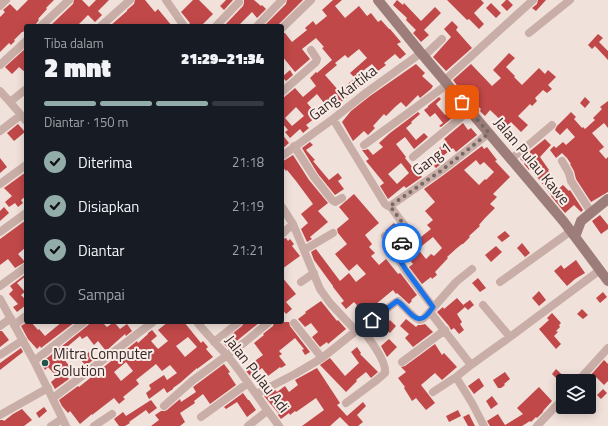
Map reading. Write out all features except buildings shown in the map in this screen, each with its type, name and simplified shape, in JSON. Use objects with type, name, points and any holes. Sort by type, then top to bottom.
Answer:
[{"type":"street","points":[[0,6],[6,0]]},
{"type":"street","points":[[43,24],[69,0]]},
{"type":"street","points":[[103,24],[130,0]]},
{"type":"street","points":[[166,0],[183,24]]},
{"type":"street","points":[[259,24],[282,0]]},
{"type":"street","points":[[284,26],[311,0]]},
{"type":"street","name":"Jalan Pulau Kawe","points":[[378,0],[564,222],[608,281]]},
{"type":"street","points":[[364,145],[446,82],[533,0]]},
{"type":"street","points":[[529,33],[570,0]]},
{"type":"street","points":[[218,24],[239,2]]},
{"type":"street","name":"Gang Kartika","points":[[284,154],[367,92],[423,54],[442,39]]},
{"type":"street","points":[[0,65],[24,43]]},
{"type":"street","points":[[284,90],[317,61],[311,50]]},
{"type":"street","points":[[0,91],[23,118],[0,131]]},
{"type":"street","points":[[10,102],[24,91]]},
{"type":"street","points":[[413,157],[470,110]]},
{"type":"street","points":[[333,119],[385,204],[390,206],[410,233],[410,236],[393,250]]},
{"type":"street","points":[[511,159],[552,125]]},
{"type":"street","name":"Gang 1","points":[[390,206],[442,170],[489,133]]},
{"type":"street","points":[[294,146],[314,177],[332,200],[335,202],[342,198]]},
{"type":"street","points":[[562,161],[571,181],[591,212]]},
{"type":"street","points":[[0,184],[24,166]]},
{"type":"street","points":[[500,282],[573,234],[581,221],[608,200]]},
{"type":"street","points":[[284,210],[293,224],[320,289],[330,303],[370,340],[385,365],[385,372],[377,380],[346,403]]},
{"type":"street","points":[[0,232],[24,214]]},
{"type":"street","points":[[564,222],[581,221]]},
{"type":"street","points":[[284,232],[293,224]]},
{"type":"street","points":[[304,250],[333,233]]},
{"type":"street","points":[[385,236],[445,330],[471,364]]},
{"type":"street","points":[[0,286],[24,268]]},
{"type":"street","points":[[256,394],[322,358],[397,301],[414,317],[421,320],[456,282],[472,269]]},
{"type":"street","points":[[433,392],[510,338],[600,270]]},
{"type":"street","points":[[301,282],[314,274]]},
{"type":"street","points":[[0,299],[34,361],[64,422],[51,426]]},
{"type":"street","points":[[483,305],[510,338]]},
{"type":"street","points":[[0,326],[24,317]]},
{"type":"street","points":[[294,323],[322,358]]},
{"type":"street","points":[[34,361],[81,324]]},
{"type":"street","points":[[52,398],[150,324]]},
{"type":"street","name":"Jalan Pulau Adi","points":[[199,324],[227,356],[279,426]]},
{"type":"street","points":[[214,342],[236,324]]},
{"type":"street","points":[[164,406],[192,381],[227,356],[267,324]]},
{"type":"street","points":[[402,362],[445,330]]},
{"type":"street","points":[[0,355],[23,340]]},
{"type":"street","points":[[584,374],[608,348]]},
{"type":"street","points":[[456,377],[484,426]]},
{"type":"street","points":[[201,417],[248,383]]},
{"type":"street","points":[[0,415],[48,388]]},
{"type":"street","points":[[537,426],[556,406]]},
{"type":"street","points":[[248,426],[267,411]]},
{"type":"street","points":[[94,426],[112,414]]},
{"type":"way so far","points":[[402,243],[410,236],[410,233],[390,206],[442,170],[489,133],[462,102]]},
{"type":"place","name":"Mitra Computer Solution","points":[[45,363]]},
{"type":"route","points":[[372,320],[397,301],[418,320],[421,320],[426,316],[433,307],[393,250],[402,243]]}]
